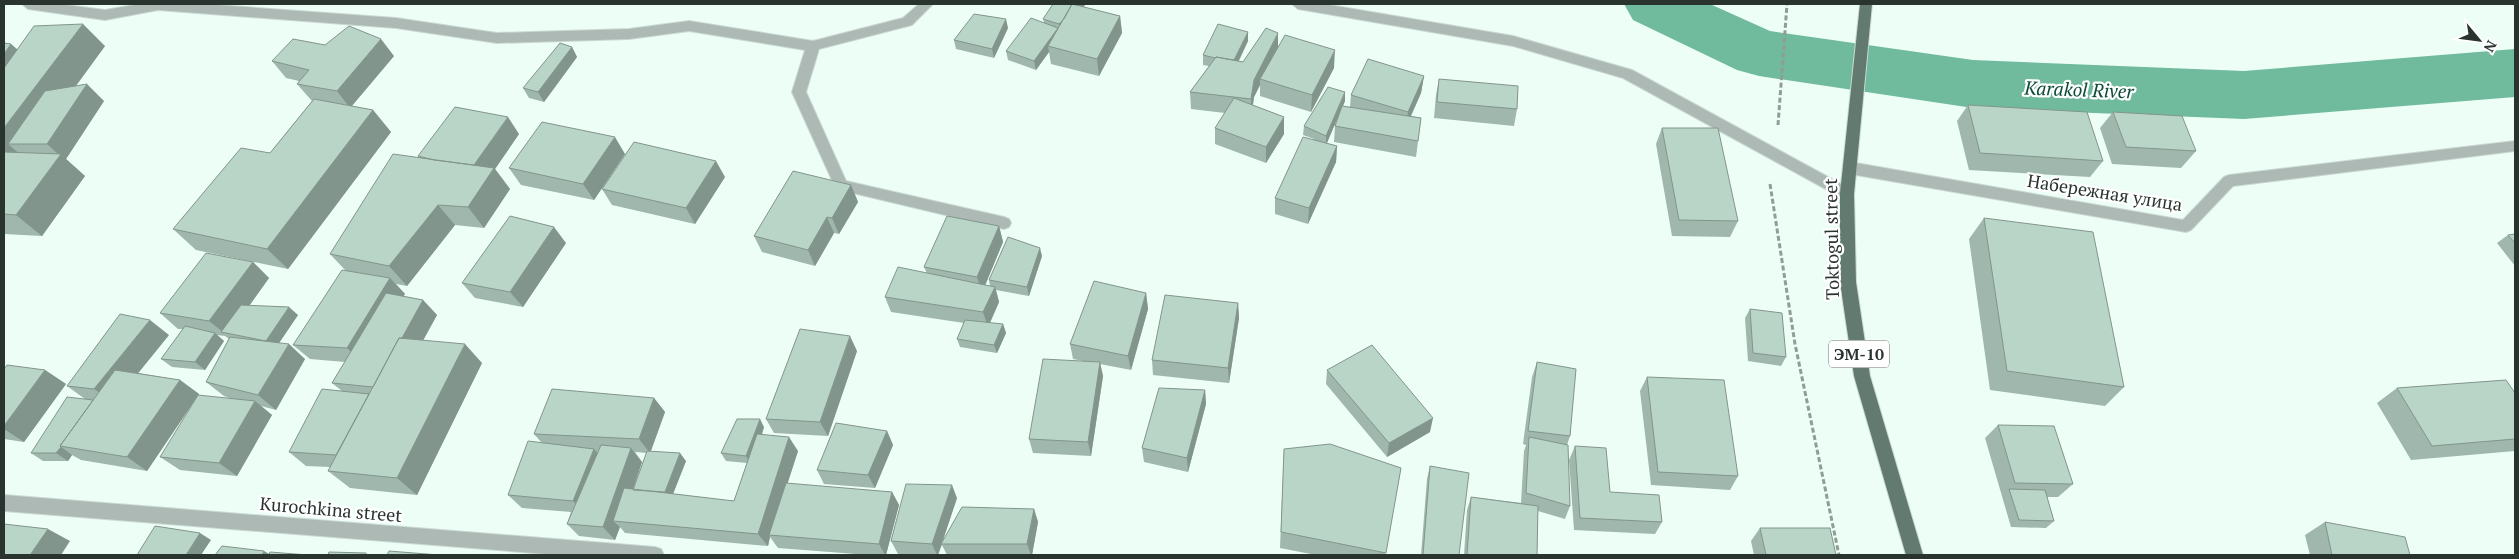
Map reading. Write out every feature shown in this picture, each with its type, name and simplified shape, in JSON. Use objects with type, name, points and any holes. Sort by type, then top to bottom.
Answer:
[{"type":"highway","name":"Toktogul street","points":[[1866,4],[1847,194],[1848,282],[1862,376],[1915,555]]},
{"type":"street","points":[[28,4],[105,15],[158,5],[396,23],[497,38],[629,34],[689,26],[813,46],[907,22],[927,4]]},
{"type":"street","points":[[1298,4],[1513,41],[1627,74],[1847,194]]},
{"type":"street","points":[[813,46],[799,92],[841,185],[1004,223]]},
{"type":"street","name":"Набережная улица","points":[[1850,168],[2186,226],[2228,181],[2515,146]]},
{"type":"street","name":"Kurochkina street","points":[[4,503],[655,555]]},
{"type":"path","points":[[1787,4],[1777,134],[1764,148],[1795,344],[1839,555]]},
{"type":"building","points":[[1053,4],[1072,4],[1059,24],[1043,19]]},
{"type":"building","points":[[1072,4],[1120,16],[1097,59],[1048,46]]},
{"type":"building","points":[[974,14],[1006,19],[992,49],[954,40]]},
{"type":"building","points":[[1031,18],[1058,28],[1034,61],[1006,51]]},
{"type":"building","points":[[83,24],[4,128],[4,68],[34,26]]},
{"type":"building","points":[[1218,24],[1248,32],[1234,60],[1203,55]]},
{"type":"building","points":[[349,26],[381,39],[337,91],[297,84],[309,70],[272,61],[293,39],[325,45]]},
{"type":"building","points":[[1266,28],[1278,33],[1254,80],[1251,99],[1190,92],[1216,57],[1243,62]]},
{"type":"building","points":[[1285,35],[1335,50],[1312,95],[1260,79]]},
{"type":"building","points":[[4,43],[11,44],[4,54]]},
{"type":"building","points":[[560,43],[572,47],[538,92],[523,88]]},
{"type":"building","points":[[1368,59],[1424,76],[1408,112],[1351,95]]},
{"type":"building","points":[[1439,79],[1518,86],[1517,109],[1437,102]]},
{"type":"building","points":[[87,84],[47,144],[8,144],[45,91]]},
{"type":"building","points":[[1328,87],[1345,92],[1326,136],[1304,126]]},
{"type":"building","points":[[1234,98],[1284,117],[1266,147],[1215,128]]},
{"type":"building","points":[[314,99],[373,110],[267,249],[173,229],[241,148],[270,153]]},
{"type":"building","points":[[1968,105],[2087,112],[2103,161],[1980,153]]},
{"type":"building","points":[[1342,106],[1421,118],[1418,141],[1335,126]]},
{"type":"building","points":[[455,107],[508,117],[474,165],[418,156]]},
{"type":"building","points":[[2113,112],[2182,116],[2196,151],[2126,147]]},
{"type":"building","points":[[542,122],[615,137],[583,184],[509,168]]},
{"type":"building","points":[[1662,128],[1718,128],[1738,221],[1679,220]]},
{"type":"building","points":[[1303,137],[1337,146],[1309,208],[1275,198]]},
{"type":"building","points":[[634,142],[716,161],[686,208],[602,189]]},
{"type":"building","points":[[4,152],[61,154],[16,215],[4,214]]},
{"type":"building","points":[[393,154],[494,168],[468,207],[438,205],[389,266],[330,254]]},
{"type":"building","points":[[793,171],[851,185],[832,218],[827,217],[808,250],[754,236]]},
{"type":"building","points":[[510,216],[554,227],[510,292],[462,283]]},
{"type":"building","points":[[947,216],[999,226],[977,277],[924,267]]},
{"type":"building","points":[[1984,218],[2093,232],[2124,387],[2007,371]]},
{"type":"building","points":[[2515,234],[2515,243],[2508,235]]},
{"type":"building","points":[[1008,237],[1040,248],[1027,287],[989,280]]},
{"type":"building","points":[[206,253],[253,262],[209,321],[160,313]]},
{"type":"building","points":[[898,267],[995,287],[983,312],[885,297]]},
{"type":"building","points":[[342,270],[390,278],[347,348],[293,345]]},
{"type":"building","points":[[1094,281],[1146,293],[1128,356],[1070,344]]},
{"type":"building","points":[[386,293],[423,300],[402,338],[399,338],[373,387],[332,383]]},
{"type":"building","points":[[1165,295],[1238,303],[1228,368],[1152,360]]},
{"type":"building","points":[[241,305],[289,307],[266,341],[221,332]]},
{"type":"building","points":[[1750,309],[1782,313],[1786,357],[1753,353]]},
{"type":"building","points":[[120,314],[150,320],[94,389],[67,386]]},
{"type":"building","points":[[965,320],[1003,324],[994,345],[957,339]]},
{"type":"building","points":[[185,326],[215,333],[195,362],[161,359]]},
{"type":"building","points":[[800,329],[850,336],[820,422],[766,419]]},
{"type":"building","points":[[230,337],[289,344],[258,395],[206,382]]},
{"type":"building","points":[[399,338],[465,344],[397,478],[328,471]]},
{"type":"building","points":[[1372,345],[1433,418],[1389,443],[1327,370]]},
{"type":"building","points":[[1043,359],[1100,362],[1088,442],[1029,439]]},
{"type":"building","points":[[1537,362],[1576,369],[1570,436],[1528,431]]},
{"type":"building","points":[[7,365],[45,370],[4,426],[4,369]]},
{"type":"building","points":[[115,370],[180,380],[127,457],[60,446]]},
{"type":"building","points":[[1647,377],[1724,380],[1738,476],[1658,472]]},
{"type":"building","points":[[2506,380],[2515,393],[2515,439],[2432,446],[2397,388]]},
{"type":"building","points":[[1159,388],[1205,390],[1187,458],[1142,448]]},
{"type":"building","points":[[322,389],[369,394],[336,455],[289,452]]},
{"type":"building","points":[[552,389],[654,398],[639,439],[534,434]]},
{"type":"building","points":[[198,395],[255,401],[219,463],[160,457]]},
{"type":"building","points":[[67,397],[93,400],[56,453],[31,453]]},
{"type":"building","points":[[737,419],[760,419],[746,456],[721,453]]},
{"type":"building","points":[[836,423],[887,431],[868,475],[817,470]]},
{"type":"building","points":[[1998,425],[2054,426],[2073,484],[2015,483]]},
{"type":"building","points":[[757,434],[789,437],[758,534],[613,521],[624,488],[734,501]]},
{"type":"building","points":[[1529,437],[1568,445],[1570,506],[1526,493]]},
{"type":"building","points":[[528,441],[594,449],[573,501],[508,495]]},
{"type":"building","points":[[1330,444],[1401,468],[1386,553],[1281,532],[1284,449]]},
{"type":"building","points":[[601,445],[631,448],[603,527],[567,524]]},
{"type":"building","points":[[1575,446],[1606,448],[1610,492],[1659,495],[1662,522],[1580,518]]},
{"type":"building","points":[[647,451],[680,453],[665,492],[633,490]]},
{"type":"building","points":[[1430,466],[1469,473],[1459,555],[1423,555]]},
{"type":"building","points":[[786,483],[892,492],[879,544],[769,535]]},
{"type":"building","points":[[906,484],[952,485],[932,544],[891,541]]},
{"type":"building","points":[[2009,489],[2045,490],[2054,521],[2019,520]]},
{"type":"building","points":[[1471,497],[1538,506],[1537,555],[1467,555]]},
{"type":"building","points":[[962,507],[1034,509],[1027,544],[941,544]]},
{"type":"building","points":[[2325,522],[2405,537],[2410,555],[2332,555]]},
{"type":"building","points":[[4,524],[48,529],[30,555],[4,555]]},
{"type":"building","points":[[155,526],[200,533],[186,555],[137,555]]},
{"type":"building","points":[[1760,528],[1830,528],[1836,555],[1766,555]]},
{"type":"building","points":[[222,546],[264,551],[262,555],[215,555]]},
{"type":"building","points":[[389,551],[439,555],[387,555]]},
{"type":"building","points":[[270,552],[308,555],[269,555]]},
{"type":"building","points":[[329,552],[366,553],[366,555],[328,555]]},
{"type":"waterway","name":"Karakol River","points":[[1655,4],[1759,53],[1973,84],[2244,95],[2515,73]]}]
